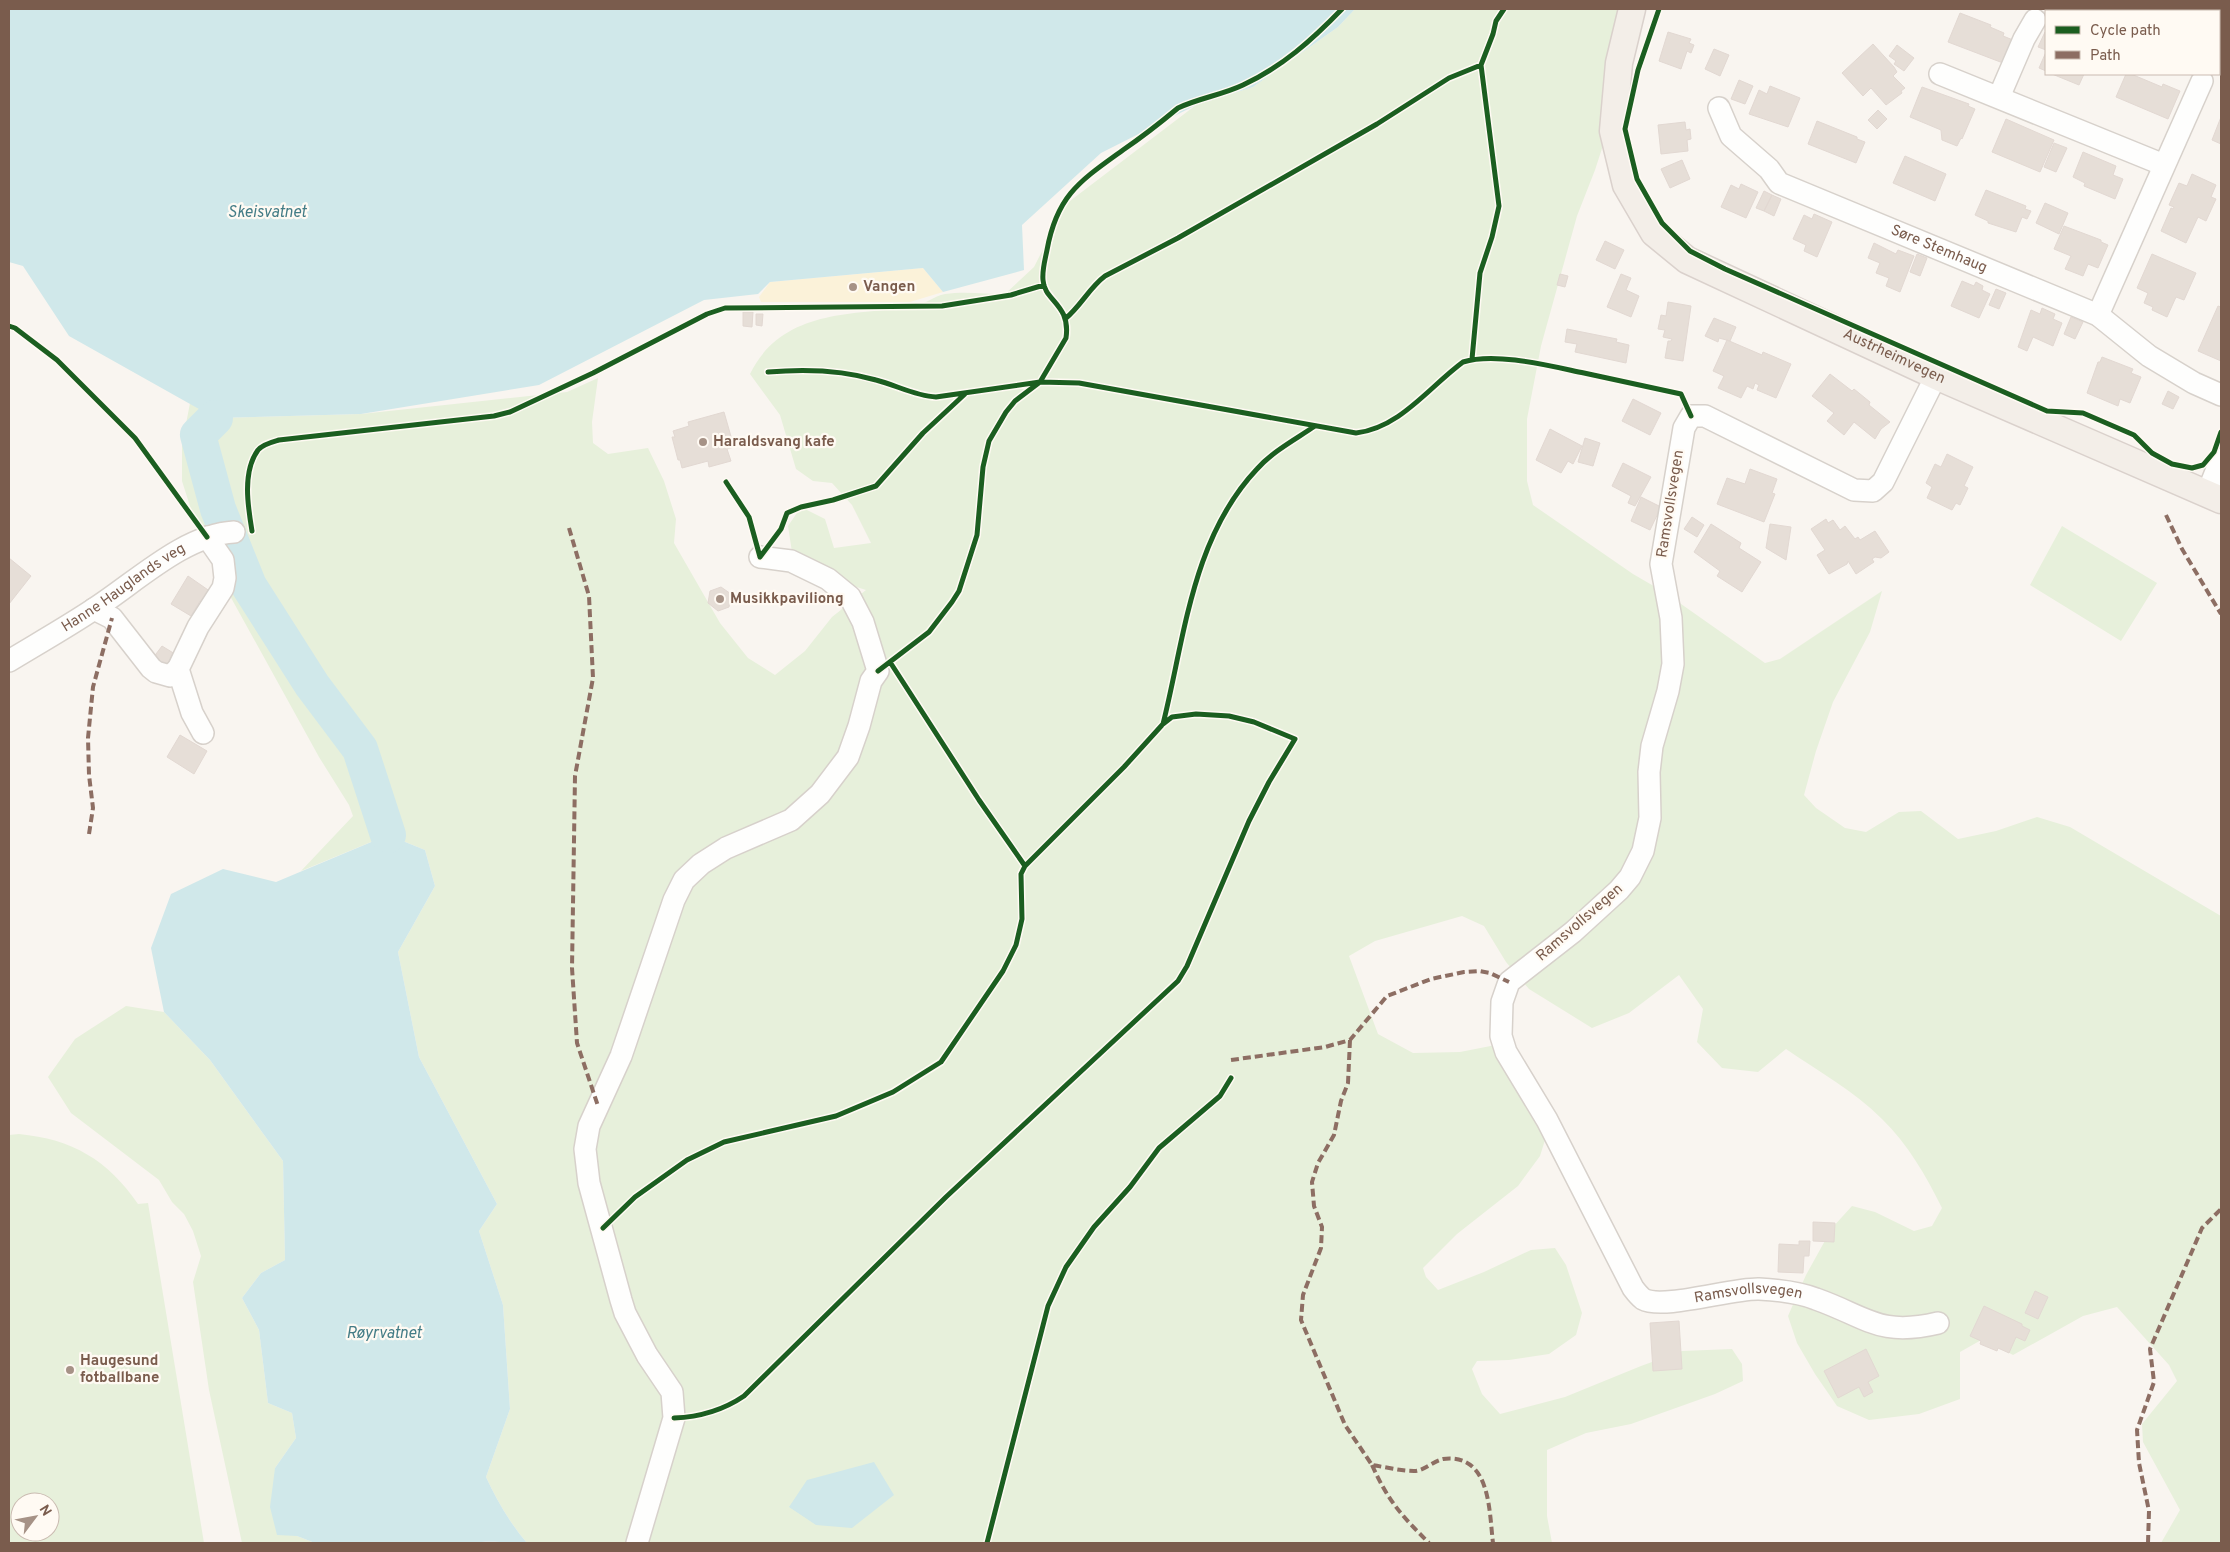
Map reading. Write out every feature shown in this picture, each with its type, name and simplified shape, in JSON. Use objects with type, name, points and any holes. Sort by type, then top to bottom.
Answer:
[{"type":"main road","name":"Austrheimvegen","points":[[1632,9],[1619,63],[1613,130],[1626,185],[1654,233],[1687,260],[1936,376],[2214,497]]},
{"type":"street","points":[[1998,97],[2024,39],[2035,20]]},
{"type":"street","points":[[1940,74],[2164,165]]},
{"type":"street","points":[[2098,315],[2202,81]]},
{"type":"street","name":"Søre Stemhaug","points":[[1719,108],[1731,136],[1769,169],[1780,183],[2098,315],[2149,356],[2194,383],[2221,395]]},
{"type":"street","name":"Ramsvollsvegen","points":[[1936,376],[1884,482],[1873,491],[1854,490],[1705,416],[1691,416],[1684,428],[1661,564],[1671,618],[1673,664],[1668,691],[1652,746],[1649,772],[1650,818],[1643,851],[1630,877],[1607,902],[1573,932],[1509,982],[1502,1002],[1503,1044],[1548,1120],[1633,1288],[1642,1299],[1653,1302],[1667,1302],[1728,1291],[1760,1289],[1795,1293],[1815,1298],[1880,1326],[1919,1328],[1938,1323]]},
{"type":"street","points":[[2214,497],[2221,459]]},
{"type":"street","name":"Hanne Hauglands veg","points":[[9,661],[94,609],[168,558],[220,534],[225,578],[223,588],[198,627],[178,669]]},
{"type":"street","points":[[637,1543],[674,1418],[672,1392],[647,1355],[625,1313],[589,1183],[585,1149],[589,1126],[620,1056],[674,900],[684,880],[701,864],[726,848],[791,820],[820,794],[848,756],[859,726],[871,681],[878,671],[864,622],[850,597],[828,579],[791,561],[760,557]]},
{"type":"street","points":[[94,609],[112,618],[156,672],[170,676],[178,669],[192,713],[203,733]]},
{"type":"green space","points":[[1355,9],[1626,9],[1609,127],[1577,216],[1541,346],[1527,419],[1527,481],[1533,505],[1633,574],[1664,592],[1765,663],[1780,659],[1882,591],[1870,632],[1833,702],[1816,751],[1804,795],[1816,808],[1845,828],[1866,832],[1899,812],[1921,811],[1958,839],[1996,831],[2037,817],[2070,827],[2221,916],[2221,1543],[2161,1543],[2180,1510],[2143,1442],[2142,1424],[2177,1381],[2169,1365],[2117,1307],[2083,1316],[2013,1355],[1983,1339],[1960,1352],[1960,1399],[1919,1414],[1869,1420],[1837,1406],[1797,1343],[1788,1316],[1806,1275],[1832,1228],[1852,1206],[1875,1212],[1914,1231],[1932,1226],[1942,1208],[1923,1172],[1900,1139],[1860,1099],[1786,1049],[1758,1072],[1722,1068],[1697,1042],[1703,1009],[1679,975],[1629,1013],[1592,1028],[1529,989],[1506,962],[1484,926],[1462,916],[1375,941],[1349,956],[1378,1034],[1413,1053],[1460,1052],[1511,1042],[1550,1124],[1540,1156],[1518,1186],[1457,1234],[1423,1268],[1426,1277],[1438,1290],[1484,1272],[1531,1250],[1555,1248],[1566,1265],[1582,1313],[1576,1335],[1549,1354],[1509,1360],[1477,1361],[1472,1369],[1482,1394],[1500,1414],[1565,1397],[1682,1351],[1732,1349],[1742,1364],[1743,1381],[1715,1394],[1631,1424],[1586,1433],[1547,1450],[1547,1516],[1552,1543],[527,1543],[499,1503],[486,1477],[510,1409],[503,1305],[479,1231],[497,1204],[419,1057],[398,952],[435,886],[425,850],[388,835],[301,871],[353,816],[349,805],[319,757],[203,547],[182,481],[182,445],[190,403],[215,418],[361,414],[567,392],[598,378],[592,422],[593,443],[608,454],[648,448],[664,481],[676,519],[674,543],[720,623],[748,658],[775,675],[805,651],[832,617],[866,590],[844,583],[792,552],[788,526],[801,507],[825,519],[834,548],[871,543],[852,505],[832,483],[813,481],[796,469],[780,415],[750,374],[764,353],[780,337],[800,326],[821,319],[913,307],[952,293],[1005,294],[1034,267],[1066,204],[1196,105],[1253,87],[1338,27]]},
{"type":"green space","points":[[2062,526],[2157,583],[2121,641],[2030,585]]},
{"type":"green space","points":[[126,1006],[164,1012],[210,1060],[283,1161],[285,1260],[261,1273],[242,1298],[259,1330],[268,1403],[292,1413],[296,1438],[275,1468],[297,1536],[315,1543],[242,1543],[209,1390],[193,1282],[201,1256],[193,1231],[184,1214],[172,1202],[159,1180],[71,1113],[48,1077],[75,1039]]},
{"type":"green space","points":[[19,1134],[56,1141],[87,1154],[114,1175],[138,1204],[148,1203],[204,1543],[9,1543],[9,1135]]},
{"type":"sand","name":"Vangen","points":[[923,268],[943,292],[910,302],[761,302],[759,297],[770,282]]},
{"type":"water","name":"Skeisvatnet","points":[[9,9],[1355,9],[1338,27],[1253,87],[1196,105],[1101,153],[1022,225],[1024,270],[943,292],[923,268],[770,282],[758,294],[704,300],[539,385],[361,414],[215,418],[69,336],[23,266],[9,262]]},
{"type":"water","name":"Røyrvatnet","points":[[388,835],[425,850],[435,886],[398,952],[419,1057],[497,1204],[479,1231],[503,1305],[510,1409],[486,1477],[504,1512],[527,1543],[315,1543],[297,1536],[277,1535],[270,1507],[275,1468],[296,1438],[292,1413],[268,1403],[259,1330],[242,1298],[261,1273],[285,1260],[283,1161],[210,1060],[164,1012],[151,948],[171,894],[223,869],[276,882]]},
{"type":"water","points":[[874,1462],[894,1495],[852,1528],[816,1525],[789,1507],[807,1480]]},
{"type":"building","points":[[2132,9],[2135,10],[2094,10]]},
{"type":"building","points":[[2192,9],[2221,9],[2221,20],[2220,10]]},
{"type":"building","points":[[1960,13],[1991,25],[1990,27],[2004,33],[2003,36],[2013,40],[2003,63],[1948,42]]},
{"type":"building","points":[[1668,32],[1691,39],[1689,43],[1694,45],[1691,53],[1687,51],[1681,69],[1659,61]]},
{"type":"building","points":[[2045,32],[2045,50],[2038,47]]},
{"type":"building","points":[[1873,44],[1894,67],[1897,72],[1893,76],[1905,88],[1901,91],[1902,93],[1886,105],[1871,88],[1863,96],[1842,73]]},
{"type":"building","points":[[1897,45],[1914,58],[1904,71],[1894,64],[1896,61],[1889,56]]},
{"type":"building","points":[[1714,49],[1729,55],[1720,76],[1705,69]]},
{"type":"building","points":[[2045,54],[2045,71],[2039,68]]},
{"type":"building","points":[[2054,75],[2084,75],[2079,85]]},
{"type":"building","points":[[2126,75],[2133,75],[2162,87],[2163,84],[2180,91],[2168,119],[2116,97]]},
{"type":"building","points":[[1739,80],[1753,86],[1745,104],[1731,99]]},
{"type":"building","points":[[1770,86],[1800,98],[1788,127],[1749,114],[1759,90],[1767,94]]},
{"type":"building","points":[[1922,87],[1969,104],[1968,106],[1975,109],[1957,146],[1942,140],[1941,130],[1910,117]]},
{"type":"building","points":[[1878,110],[1887,119],[1877,129],[1868,120]]},
{"type":"building","points":[[2221,117],[2221,144],[2212,140]]},
{"type":"building","points":[[2006,119],[2054,140],[2040,172],[1992,152]]},
{"type":"building","points":[[1817,121],[1865,142],[1856,163],[1808,144]]},
{"type":"building","points":[[1685,122],[1686,130],[1690,129],[1691,139],[1687,140],[1688,151],[1661,154],[1658,125]]},
{"type":"building","points":[[2054,143],[2067,148],[2056,172],[2044,167]]},
{"type":"building","points":[[2083,152],[2116,166],[2113,175],[2123,179],[2115,199],[2084,186],[2085,183],[2073,177]]},
{"type":"building","points":[[1905,156],[1946,174],[1935,201],[1893,183]]},
{"type":"building","points":[[1682,160],[1690,179],[1670,188],[1661,169]]},
{"type":"building","points":[[2192,174],[2216,185],[2211,197],[2216,199],[2206,221],[2198,217],[2186,243],[2161,231],[2171,208],[2173,209],[2174,207],[2169,205],[2179,183],[2187,186]]},
{"type":"building","points":[[1741,184],[1758,192],[1746,218],[1721,207],[1731,185],[1739,189]]},
{"type":"building","points":[[1986,190],[2026,206],[2025,209],[2031,211],[2027,219],[2022,217],[2016,232],[1988,223],[1988,221],[1975,215]]},
{"type":"building","points":[[1764,191],[1772,195],[1764,211],[1756,208]]},
{"type":"building","points":[[1772,195],[1781,199],[1774,216],[1764,211]]},
{"type":"building","points":[[2045,203],[2068,213],[2059,234],[2036,223]]},
{"type":"building","points":[[1814,214],[1832,222],[1817,257],[1804,251],[1806,245],[1793,239],[1804,215],[1812,219]]},
{"type":"building","points":[[2064,226],[2101,240],[2101,242],[2108,245],[2098,268],[2088,264],[2083,276],[2065,269],[2071,256],[2054,249]]},
{"type":"building","points":[[1605,241],[1624,250],[1615,269],[1596,260]]},
{"type":"building","points":[[1874,243],[1896,254],[1898,250],[1914,256],[1900,292],[1886,286],[1889,278],[1876,273],[1880,263],[1868,258]]},
{"type":"building","points":[[1917,254],[1927,258],[1920,276],[1910,272]]},
{"type":"building","points":[[2152,254],[2196,273],[2184,300],[2176,297],[2167,317],[2152,310],[2153,307],[2144,303],[2148,293],[2137,288]]},
{"type":"building","points":[[1560,274],[1568,276],[1565,287],[1557,285]]},
{"type":"building","points":[[1621,274],[1631,278],[1626,290],[1639,296],[1631,317],[1607,307]]},
{"type":"building","points":[[1962,281],[1974,286],[1976,282],[1983,286],[1982,290],[1990,294],[1979,318],[1951,306]]},
{"type":"building","points":[[1996,289],[2006,293],[1999,309],[1989,305]]},
{"type":"building","points":[[1668,302],[1691,306],[1683,361],[1665,358],[1668,341],[1672,339],[1663,337],[1665,330],[1658,329],[1661,315],[1666,316]]},
{"type":"building","points":[[2218,306],[2221,307],[2221,361],[2198,351]]},
{"type":"building","points":[[2042,308],[2055,314],[2053,319],[2062,323],[2053,346],[2033,337],[2027,351],[2018,347],[2031,310],[2040,314]]},
{"type":"building","points":[[743,312],[753,312],[752,327],[743,326]]},
{"type":"building","points":[[756,314],[763,314],[762,326],[756,325]]},
{"type":"building","points":[[2071,317],[2083,322],[2075,339],[2064,334]]},
{"type":"building","points":[[1714,318],[1736,327],[1730,341],[1719,338],[1718,342],[1705,336]]},
{"type":"building","points":[[1567,329],[1617,339],[1616,342],[1629,345],[1626,363],[1575,352],[1577,344],[1565,342]]},
{"type":"building","points":[[1727,340],[1762,355],[1763,352],[1791,364],[1776,398],[1757,390],[1759,385],[1755,383],[1753,389],[1747,386],[1741,398],[1718,388],[1724,376],[1713,371]]},
{"type":"building","points":[[2102,357],[2133,369],[2131,373],[2141,377],[2130,403],[2120,399],[2118,406],[2087,393],[2098,362],[2100,362]]},
{"type":"building","points":[[1830,374],[1852,391],[1854,389],[1870,402],[1869,405],[1890,422],[1881,429],[1875,439],[1854,422],[1844,435],[1827,421],[1834,413],[1812,396]]},
{"type":"building","points":[[2168,391],[2179,397],[2173,409],[2162,404]]},
{"type":"building","points":[[1633,399],[1661,413],[1650,435],[1622,421]]},
{"type":"building","name":"Haraldsvang kafe","points":[[724,412],[734,447],[727,449],[731,461],[709,467],[708,461],[682,468],[672,437],[675,437],[673,431],[689,426],[688,422]]},
{"type":"building","points":[[1550,429],[1582,446],[1573,464],[1568,461],[1561,473],[1536,460]]},
{"type":"building","points":[[1585,438],[1600,443],[1593,466],[1578,462]]},
{"type":"building","points":[[1947,454],[1973,467],[1964,486],[1968,488],[1960,505],[1956,503],[1952,510],[1927,498],[1932,487],[1926,483],[1935,464],[1941,467]]},
{"type":"building","points":[[1623,463],[1651,477],[1635,506],[1628,503],[1631,496],[1612,486]]},
{"type":"building","points":[[1750,469],[1777,479],[1772,493],[1775,494],[1764,522],[1717,504],[1727,478],[1745,484]]},
{"type":"building","points":[[1641,497],[1661,507],[1650,530],[1631,521]]},
{"type":"building","points":[[1692,517],[1704,525],[1697,537],[1684,529]]},
{"type":"building","points":[[1826,519],[1828,523],[1833,520],[1840,530],[1845,526],[1855,539],[1858,537],[1860,540],[1875,531],[1889,552],[1881,558],[1875,557],[1872,559],[1874,562],[1856,574],[1848,561],[1847,564],[1829,574],[1817,555],[1825,550],[1811,529]]},
{"type":"building","points":[[1711,524],[1741,543],[1739,548],[1761,562],[1742,592],[1717,576],[1720,571],[1694,552]]},
{"type":"building","points":[[1770,524],[1791,527],[1786,560],[1766,548]]},
{"type":"building","points":[[9,558],[31,576],[9,604]]},
{"type":"building","points":[[188,576],[211,592],[204,604],[200,601],[191,616],[171,604]]},
{"type":"building","name":"Musikkpaviliong","points":[[721,587],[731,594],[729,607],[718,611],[708,603],[710,591]]},
{"type":"building","points":[[162,646],[175,654],[164,671],[150,662]]},
{"type":"building","points":[[180,735],[207,751],[194,774],[167,757]]},
{"type":"building","points":[[1813,1222],[1835,1223],[1834,1242],[1813,1241]]},
{"type":"building","points":[[1799,1241],[1810,1241],[1809,1256],[1804,1256],[1803,1273],[1778,1272],[1779,1244],[1799,1245]]},
{"type":"building","points":[[2035,1291],[2048,1297],[2038,1319],[2025,1313]]},
{"type":"building","points":[[1984,1306],[2022,1324],[2022,1326],[2030,1330],[2025,1341],[2016,1337],[2009,1353],[1998,1348],[1997,1351],[1980,1344],[1981,1341],[1970,1336]]},
{"type":"building","points":[[1679,1321],[1682,1369],[1653,1371],[1650,1323]]},
{"type":"building","points":[[1866,1349],[1879,1376],[1868,1382],[1873,1392],[1864,1397],[1859,1387],[1838,1398],[1824,1371]]},
{"type":"waterway","points":[[215,418],[198,435],[218,509],[249,586],[312,685],[360,749],[388,835]]},
{"type":"marked path","points":[[2166,515],[2182,549],[2221,614]]},
{"type":"marked path","points":[[569,528],[589,596],[593,678],[575,776],[572,968],[577,1043],[598,1106]]},
{"type":"marked path","points":[[89,834],[93,808],[89,775],[88,738],[93,687],[112,618]]},
{"type":"marked path","points":[[1231,1060],[1325,1047],[1350,1040],[1387,996],[1431,979],[1479,971],[1490,973],[1509,982]]},
{"type":"marked path","points":[[1350,1040],[1348,1083],[1341,1101],[1334,1135],[1318,1163],[1312,1182],[1314,1206],[1322,1227],[1321,1248],[1303,1295],[1301,1320],[1345,1425],[1372,1465],[1414,1471],[1443,1459],[1459,1460],[1470,1465],[1479,1475],[1484,1487],[1488,1501],[1493,1543]]},
{"type":"marked path","points":[[2148,1543],[2149,1511],[2139,1463],[2137,1430],[2154,1382],[2150,1349],[2202,1228],[2221,1209]]},
{"type":"marked path","points":[[1372,1465],[1396,1507],[1429,1543]]},
{"type":"cycle path","points":[[878,671],[929,632],[959,591],[977,535],[983,467],[989,441],[1006,412],[1015,401],[1040,382],[1066,338],[1065,318],[1044,287],[1043,280],[1051,231],[1064,202],[1094,171],[1178,108],[1235,88],[1271,70],[1308,42],[1342,9]]},
{"type":"cycle path","points":[[1472,359],[1480,273],[1492,237],[1499,206],[1481,65],[1496,21],[1504,9]]},
{"type":"cycle path","points":[[1659,9],[1638,70],[1625,129],[1637,179],[1662,223],[1690,251],[1725,269],[2047,411],[2083,413],[2134,435],[2152,453],[2172,464],[2192,468],[2203,465],[2214,452],[2221,432]]},
{"type":"cycle path","points":[[1065,319],[1105,276],[1178,238],[1377,124],[1449,78],[1481,65]]},
{"type":"cycle path","points":[[252,531],[248,490],[250,469],[258,450],[265,445],[279,440],[494,416],[510,412],[593,373],[707,314],[725,308],[942,306],[1011,295],[1044,285]]},
{"type":"cycle path","points":[[9,326],[15,328],[57,360],[135,438],[207,537]]},
{"type":"cycle path","points":[[768,372],[809,371],[850,374],[883,382],[921,395],[936,397],[1040,382],[1079,383],[1356,433],[1372,430],[1400,415],[1463,362],[1476,359],[1507,359],[1555,367],[1681,394],[1691,416]]},
{"type":"cycle path","points":[[760,557],[781,529],[787,513],[801,507],[833,500],[876,486],[923,433],[966,393]]},
{"type":"cycle path","points":[[1163,724],[1194,589],[1204,557],[1218,526],[1235,496],[1257,469],[1277,451],[1315,426]]},
{"type":"cycle path","points":[[726,482],[749,517],[760,557]]},
{"type":"cycle path","points":[[890,662],[979,800],[1025,866]]},
{"type":"cycle path","points":[[603,1228],[635,1197],[687,1160],[724,1142],[836,1116],[893,1092],[941,1062],[1003,971],[1016,945],[1022,919],[1021,874],[1025,866],[1172,717],[1196,714],[1229,716],[1254,722],[1295,739],[1269,782],[1249,821],[1187,966],[1178,981],[946,1197],[744,1396],[727,1406],[710,1412],[674,1418]]},
{"type":"cycle path","points":[[987,1543],[1048,1306],[1066,1267],[1094,1227],[1130,1187],[1159,1148],[1220,1096],[1231,1078]]},
{"type":"place","name":"Vangen","points":[[853,287]]},
{"type":"place","name":"Haraldsvang kafe","points":[[703,442]]},
{"type":"place","name":"Musikkpaviliong","points":[[720,599]]},
{"type":"place","name":"Haugesund fotballbane","points":[[70,1370]]}]
